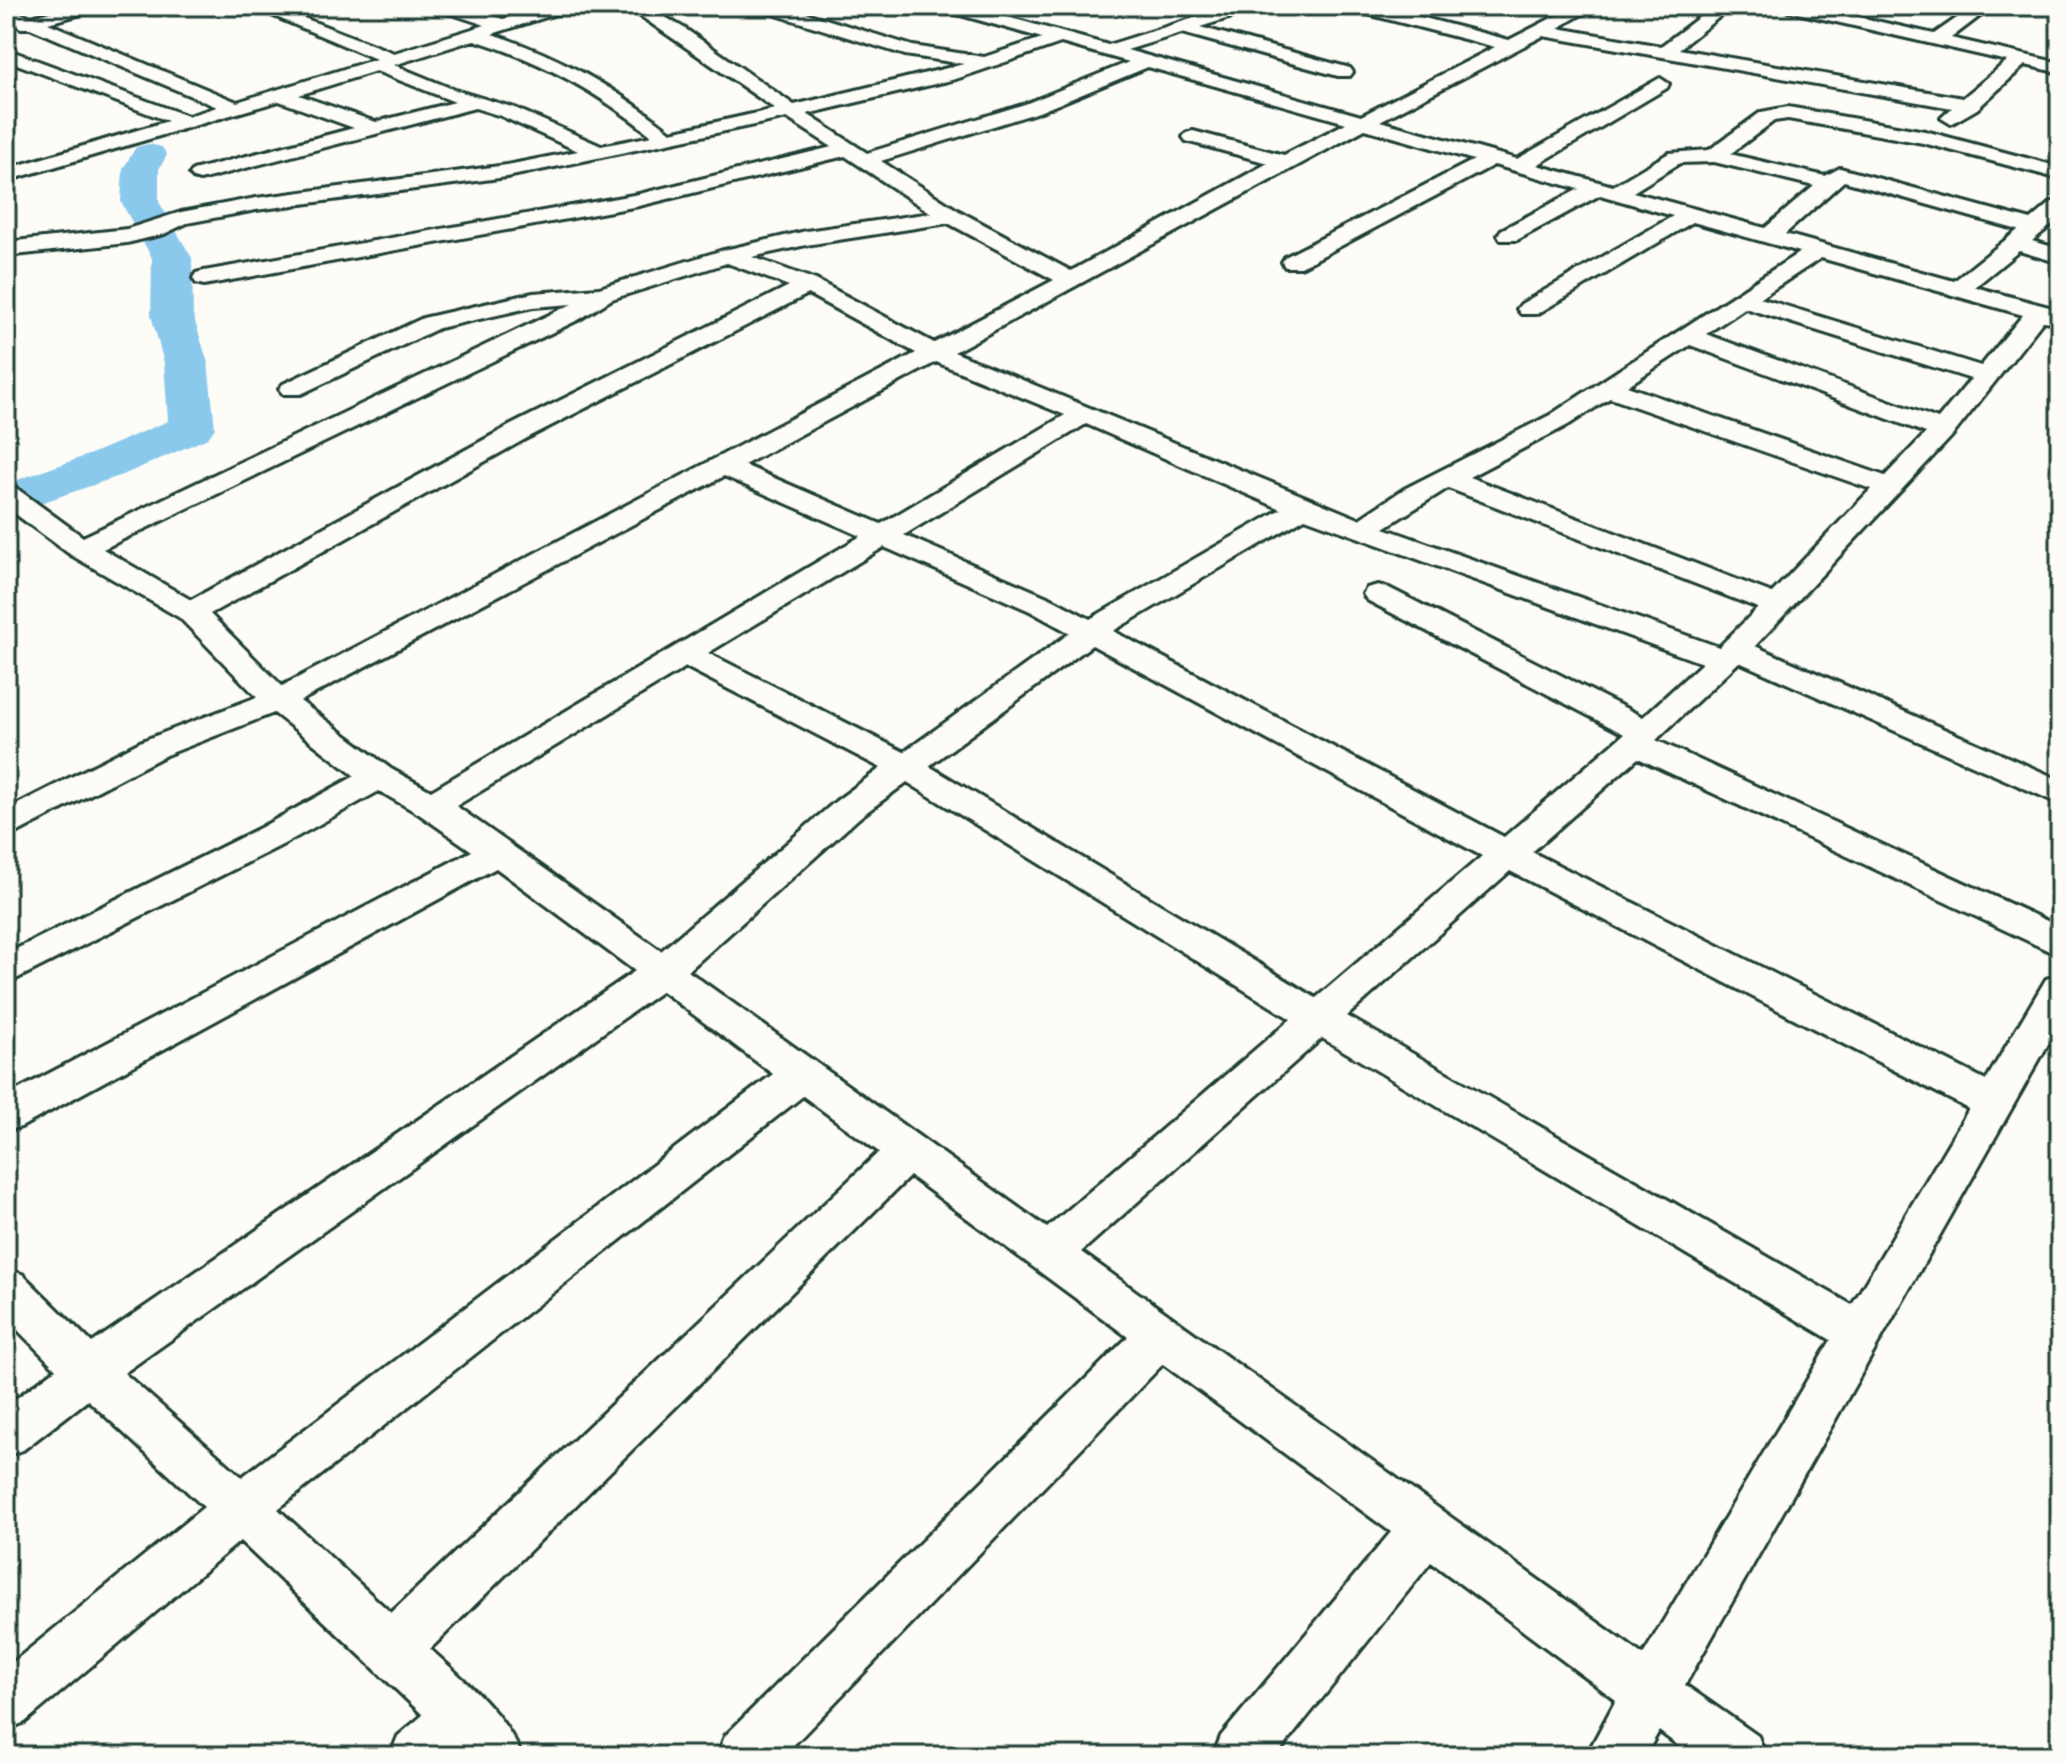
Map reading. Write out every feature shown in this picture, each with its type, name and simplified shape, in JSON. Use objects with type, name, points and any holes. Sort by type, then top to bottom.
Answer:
[{"type":"street","points":[[6,29],[90,6]]},
{"type":"street","points":[[258,6],[599,153]]},
{"type":"street","points":[[446,6],[502,25]]},
{"type":"street","points":[[6,175],[280,95],[563,6]]},
{"type":"street","points":[[634,6],[678,32],[791,112],[951,216],[1071,280]]},
{"type":"street","points":[[766,6],[911,51],[991,63]]},
{"type":"street","points":[[949,6],[2049,315],[1987,376],[1891,487],[1729,654],[1640,738],[1048,1254]]},
{"type":"street","points":[[1184,6],[1223,15],[1252,14]]},
{"type":"street","points":[[1358,6],[1390,9],[1509,45]]},
{"type":"street","points":[[6,824],[154,748],[278,700],[935,353],[1286,162],[1588,6]]},
{"type":"street","points":[[1664,52],[1725,6]]},
{"type":"street","points":[[1792,6],[2060,68]]},
{"type":"street","points":[[1935,41],[1985,6]]},
{"type":"street","points":[[6,13],[115,55],[235,108]]},
{"type":"street","points":[[1107,51],[1223,15]]},
{"type":"street","points":[[1184,28],[1344,72]]},
{"type":"street","points":[[1538,30],[1970,105]]},
{"type":"street","points":[[477,35],[558,62],[629,107],[667,139]]},
{"type":"street","points":[[6,249],[127,236],[156,229],[181,218],[256,204],[507,171],[599,153],[791,112],[991,63],[1058,38]]},
{"type":"street","points":[[6,54],[185,121]]},
{"type":"street","points":[[55,72],[115,55]]},
{"type":"street","points":[[1925,137],[1970,105],[2020,60]]},
{"type":"street","points":[[204,278],[639,200],[859,154],[1032,108],[1145,62]]},
{"type":"street","points":[[1520,166],[1660,84]]},
{"type":"street","points":[[280,95],[376,129]]},
{"type":"street","points":[[200,174],[477,102]]},
{"type":"street","points":[[1714,156],[1768,116],[1788,113],[1925,137],[2060,173]]},
{"type":"street","points":[[1193,137],[1286,162]]},
{"type":"street","points":[[6,150],[38,166]]},
{"type":"street","points":[[1509,235],[1676,157],[1714,156],[1841,172],[2036,228]]},
{"type":"street","points":[[1293,262],[1493,158]]},
{"type":"street","points":[[1769,236],[1841,172]]},
{"type":"street","points":[[1960,288],[2060,207]]},
{"type":"street","points":[[1529,309],[1691,214]]},
{"type":"street","points":[[292,389],[431,323],[533,300],[604,294],[728,256],[806,238],[951,216]]},
{"type":"street","points":[[2016,243],[2060,256]]},
{"type":"street","points":[[1363,529],[1414,495],[1559,420],[1818,250]]},
{"type":"street","points":[[728,256],[808,285],[935,353],[1303,508],[1729,654],[2060,793]]},
{"type":"street","points":[[191,612],[520,431],[808,285]]},
{"type":"street","points":[[81,549],[572,314],[604,294]]},
{"type":"street","points":[[1742,300],[1987,376]]},
{"type":"street","points":[[1689,336],[1943,430]]},
{"type":"street","points":[[1607,388],[1891,487]]},
{"type":"street","points":[[431,806],[1085,414]]},
{"type":"street","points":[[722,465],[1041,605],[1507,854],[1993,1102]]},
{"type":"street","points":[[1447,478],[1775,604]]},
{"type":"street","points":[[6,494],[81,549],[191,612],[278,700],[379,777],[431,806],[498,852],[1738,1756]]},
{"type":"street","points":[[6,1434],[89,1371],[662,972],[848,809],[1090,632],[1303,508]]},
{"type":"street","points":[[1378,594],[1640,738],[2060,943]]},
{"type":"street","points":[[684,653],[906,767],[1319,1018],[1859,1333]]},
{"type":"street","points":[[6,970],[272,836],[379,777]]},
{"type":"street","points":[[6,1115],[498,852]]},
{"type":"street","points":[[1614,1756],[2060,989]]},
{"type":"street","points":[[6,1703],[241,1508],[802,1074]]},
{"type":"street","points":[[392,1649],[908,1151]]},
{"type":"street","points":[[6,1288],[89,1371],[392,1649],[478,1736],[418,1756]]},
{"type":"street","points":[[745,1756],[1161,1335]]},
{"type":"street","points":[[1241,1756],[1426,1528]]},
{"type":"waterway","points":[[6,500],[108,464],[192,428],[186,363],[172,315],[172,258],[140,202],[141,169],[149,155]]}]
